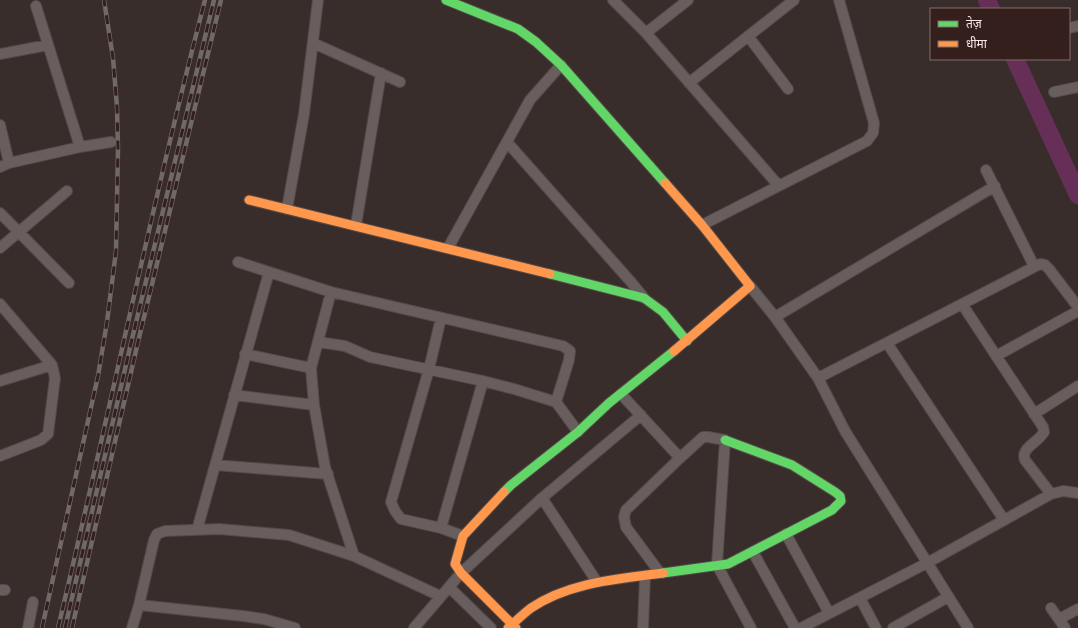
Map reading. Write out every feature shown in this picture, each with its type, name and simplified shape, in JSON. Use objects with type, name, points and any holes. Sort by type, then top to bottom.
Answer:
[{"type":"street","points":[[287,209],[304,114],[318,0]]},
{"type":"street","points":[[446,0],[461,2],[518,29],[536,42],[561,65],[702,225],[775,317],[818,378],[845,432],[968,628]]},
{"type":"street","points":[[613,0],[646,33],[779,186]]},
{"type":"street","points":[[689,83],[794,0]]},
{"type":"street","points":[[702,225],[868,141],[873,133],[874,123],[839,0]]},
{"type":"street","points":[[646,33],[682,2]]},
{"type":"street","points":[[36,6],[80,147]]},
{"type":"street","points":[[748,36],[788,89]]},
{"type":"street","points":[[313,43],[400,82]]},
{"type":"street","points":[[0,54],[48,45]]},
{"type":"street","points":[[448,248],[530,100],[561,65]]},
{"type":"street","points":[[356,225],[381,73]]},
{"type":"street","points":[[1054,92],[1078,87]]},
{"type":"street","points":[[0,125],[4,165],[80,147],[111,142]]},
{"type":"street","points":[[507,142],[644,298]]},
{"type":"street","points":[[986,170],[1034,266]]},
{"type":"street","points":[[775,317],[994,186]]},
{"type":"street","points":[[0,248],[67,191]]},
{"type":"street","points":[[249,200],[356,225],[644,298],[666,314],[687,341]]},
{"type":"street","points":[[0,213],[69,283]]},
{"type":"street","points":[[238,262],[331,292],[563,346],[570,352],[556,402]]},
{"type":"street","points":[[818,378],[1040,264],[1045,265],[1078,307]]},
{"type":"street","points":[[197,530],[269,272]]},
{"type":"street","points":[[660,573],[626,527],[624,517],[626,510],[703,437],[725,440],[792,465],[840,496],[841,501],[832,510],[728,564],[597,582],[556,594],[531,608],[512,627],[461,573],[456,564],[463,536],[511,485],[578,432],[750,286]]},
{"type":"street","points":[[331,292],[311,368],[314,404],[328,474],[354,556]]},
{"type":"street","points":[[962,304],[1043,427],[1044,432],[1041,437],[1024,452],[1023,456],[1051,494]]},
{"type":"street","points":[[0,456],[41,440],[48,434],[55,378],[52,365],[1,307]]},
{"type":"street","points":[[996,356],[1078,311]]},
{"type":"street","points":[[441,318],[429,369],[391,502],[401,519],[441,528],[463,536]]},
{"type":"street","points":[[318,342],[345,346],[370,357],[483,381],[556,402],[578,432]]},
{"type":"street","points":[[887,343],[1004,520]]},
{"type":"street","points":[[245,354],[311,368]]},
{"type":"street","points":[[0,381],[52,365]]},
{"type":"street","points":[[441,528],[483,381]]},
{"type":"street","points":[[1034,414],[1078,386]]},
{"type":"street","points":[[621,394],[680,458]]},
{"type":"street","points":[[234,395],[314,404]]},
{"type":"street","points":[[414,628],[461,573],[542,498],[641,415]]},
{"type":"street","points":[[725,440],[717,565],[751,628]]},
{"type":"street","points":[[215,465],[328,474]]},
{"type":"street","points":[[801,628],[927,563],[1051,494],[1063,491],[1078,493]]},
{"type":"street","points":[[542,498],[597,582]]},
{"type":"street","points":[[132,628],[139,605],[154,540],[157,534],[165,531],[219,529],[289,536],[354,556],[440,596]]},
{"type":"street","points":[[786,534],[829,613]]},
{"type":"street","points":[[753,552],[794,628]]},
{"type":"street","points":[[643,628],[645,576]]},
{"type":"street","points":[[449,587],[491,628]]},
{"type":"street","points":[[893,628],[948,597]]},
{"type":"street","points":[[860,598],[876,628]]},
{"type":"street","points":[[28,628],[33,602]]},
{"type":"street","points":[[139,605],[264,619],[295,628]]},
{"type":"street","points":[[1051,608],[1065,628]]},
{"type":"street","points":[[1059,619],[1078,609]]},
{"type":"waterway","points":[[987,0],[991,8]]},
{"type":"waterway","points":[[1015,60],[1078,195]]},
{"type":"railway","points":[[42,628],[98,376],[107,322],[116,251],[118,149],[117,107],[113,58],[104,0]]},
{"type":"railway","points":[[58,628],[166,156],[205,0]]},
{"type":"railway","points":[[65,628],[132,339],[214,0]]},
{"type":"railway","points":[[72,628],[138,342],[221,0]]},
{"type":"traffic: fast","points":[[446,0],[518,29],[536,42],[561,65],[665,183]]},
{"type":"traffic: fast","points":[[550,274],[644,298],[663,312],[687,341]]},
{"type":"traffic: fast","points":[[504,492],[578,432],[609,403],[674,351]]},
{"type":"traffic: fast","points":[[663,573],[728,564],[832,510],[841,501],[840,496],[835,492],[792,465],[725,440]]},
{"type":"traffic: slow","points":[[665,183],[702,225],[750,286],[674,351]]},
{"type":"traffic: slow","points":[[249,200],[550,274]]},
{"type":"traffic: slow","points":[[504,492],[463,536],[455,564],[461,573],[516,628]]},
{"type":"traffic: slow","points":[[508,628],[531,608],[561,592],[595,583],[663,573]]}]
